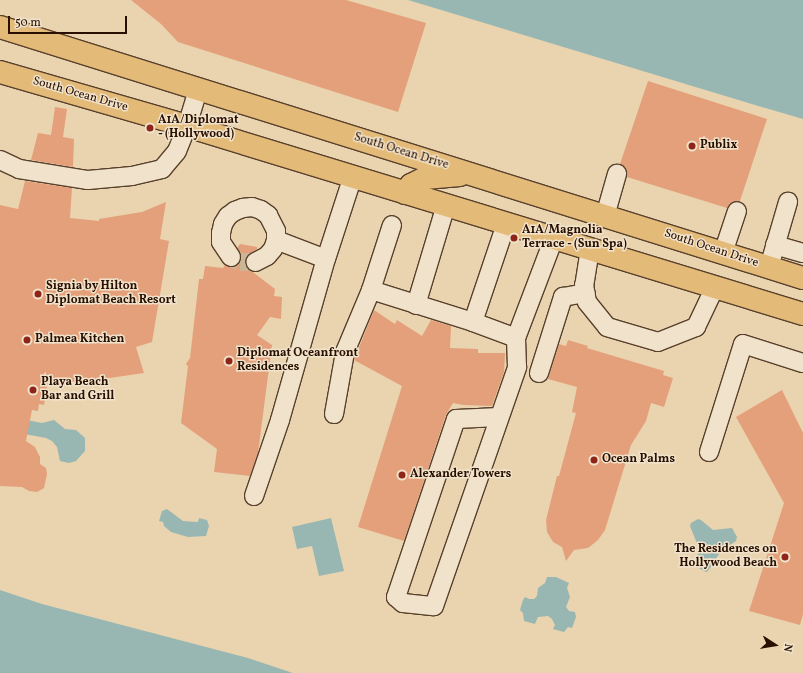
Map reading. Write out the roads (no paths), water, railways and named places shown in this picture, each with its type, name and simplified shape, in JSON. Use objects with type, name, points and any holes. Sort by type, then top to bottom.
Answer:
[{"type":"main road","name":"South Ocean Drive","points":[[0,27],[803,278]]},
{"type":"main road","name":"South Ocean Drive","points":[[0,72],[353,176],[803,314]]},
{"type":"main road","points":[[405,193],[411,185],[425,178],[472,174]]},
{"type":"lane","points":[[0,160],[19,169],[88,180],[132,176],[162,169],[177,150],[187,126],[198,89]]},
{"type":"lane","points":[[605,216],[617,174]]},
{"type":"lane","points":[[254,496],[280,420],[326,259],[353,176]]},
{"type":"lane","points":[[769,267],[788,202]]},
{"type":"lane","points":[[416,305],[446,205]]},
{"type":"lane","points":[[231,257],[221,242],[223,224],[228,216],[235,211],[252,207],[264,213],[273,222],[276,231],[276,240],[273,249],[267,256],[255,262]]},
{"type":"lane","points":[[723,253],[737,211]]},
{"type":"lane","points":[[473,322],[506,224]]},
{"type":"lane","points":[[334,414],[345,352],[371,290],[392,225]]},
{"type":"lane","points":[[499,417],[456,419],[406,562],[396,597],[403,603],[434,606],[517,367],[516,338],[554,238]]},
{"type":"lane","points":[[276,240],[326,259]]},
{"type":"lane","points":[[775,245],[803,254]]},
{"type":"lane","points":[[590,249],[584,285],[587,302],[607,327],[658,342],[696,327],[715,287]]},
{"type":"lane","points":[[371,290],[473,322],[516,338]]},
{"type":"lane","points":[[538,374],[563,297],[586,293]]},
{"type":"lane","points":[[709,452],[743,344],[803,363]]},
{"type":"water","points":[[408,0],[803,0],[803,119],[755,105]]},
{"type":"water","points":[[21,419],[42,423],[54,420],[65,429],[76,430],[85,438],[85,451],[76,461],[69,463],[60,461],[57,447],[52,441],[46,438],[19,433]]},
{"type":"water","points":[[167,509],[183,521],[198,522],[199,518],[207,520],[209,526],[206,536],[188,537],[171,532],[164,526],[163,522],[159,521],[162,511]]},
{"type":"water","points":[[331,518],[344,571],[319,576],[312,546],[297,549],[292,527]]},
{"type":"water","points":[[698,519],[713,530],[732,528],[737,537],[736,541],[721,551],[706,572],[697,567],[698,546],[690,526],[691,523]]},
{"type":"water","points":[[547,577],[556,577],[569,583],[567,588],[570,597],[566,607],[569,611],[575,612],[576,617],[572,628],[568,627],[564,632],[553,629],[555,625],[552,619],[548,616],[538,617],[535,624],[524,621],[523,613],[520,610],[525,597],[534,599],[537,596],[538,588],[545,583]]},
{"type":"water","points":[[0,590],[42,604],[248,658],[293,673],[0,673]]},
{"type":"tunnel","points":[[231,257],[240,262],[255,262]]},
{"type":"place","name":"A1A/Diplomat - (Hollywood)","points":[[150,128]]},
{"type":"place","name":"Publix","points":[[692,146]]},
{"type":"place","name":"A1A/Magnolia Terrace - (Sun Spa)","points":[[514,238]]},
{"type":"place","name":"Signia by Hilton Diplomat Beach Resort","points":[[38,294]]},
{"type":"place","name":"Palmea Kitchen","points":[[27,340]]},
{"type":"place","name":"Diplomat Oceanfront Residences","points":[[229,361]]},
{"type":"place","name":"Playa Beach Bar and Grill","points":[[33,390]]},
{"type":"place","name":"Ocean Palms","points":[[594,460]]},
{"type":"place","name":"Alexander Towers","points":[[402,475]]},
{"type":"place","name":"The Residences on Hollywood Beach","points":[[785,557]]}]
